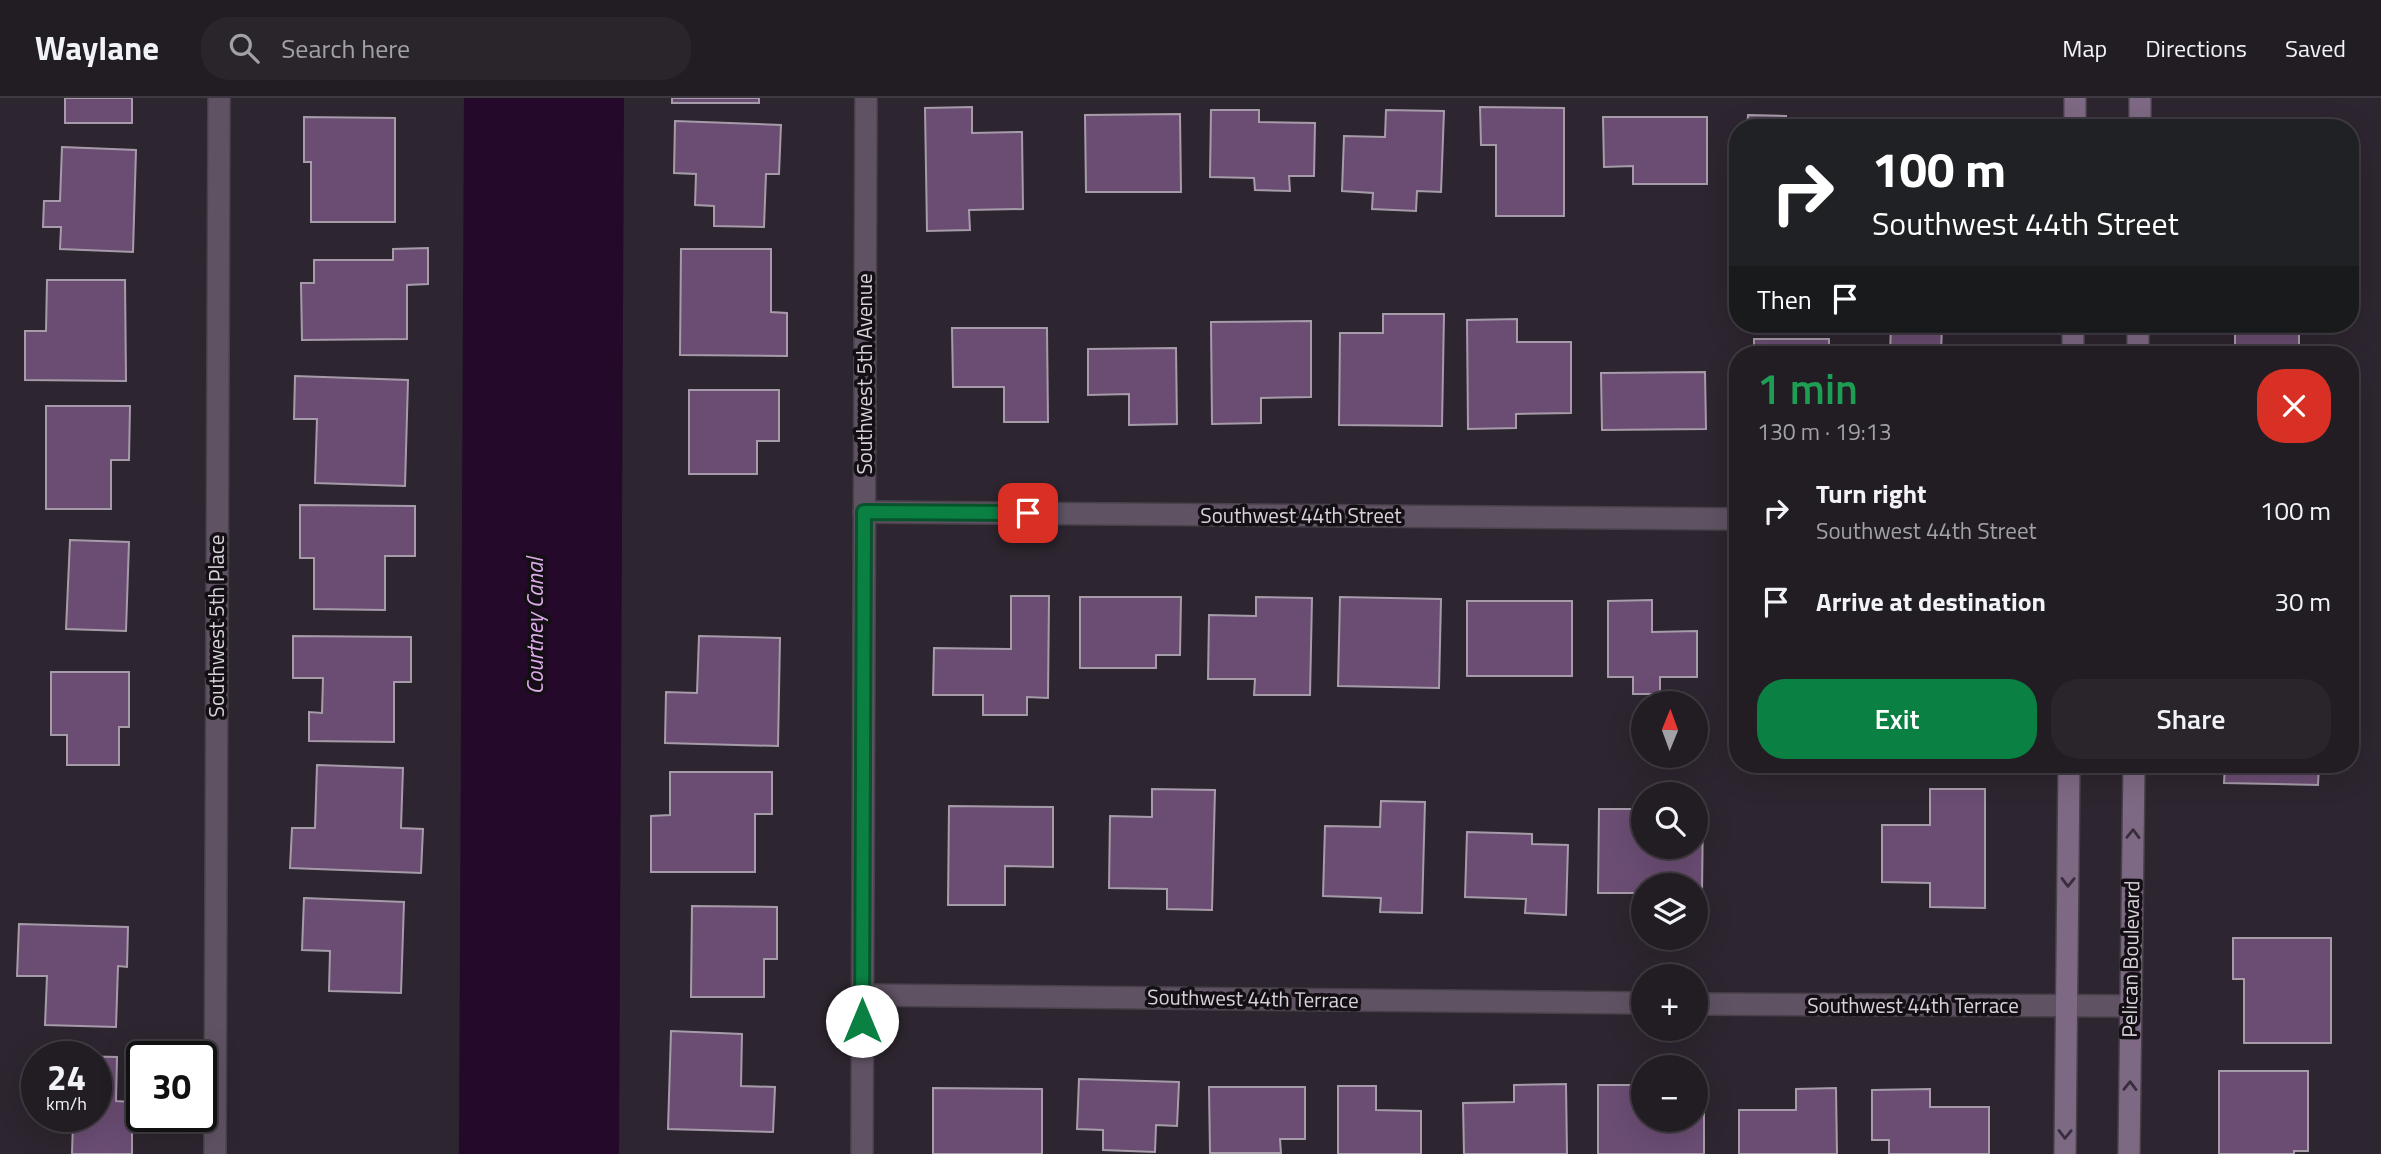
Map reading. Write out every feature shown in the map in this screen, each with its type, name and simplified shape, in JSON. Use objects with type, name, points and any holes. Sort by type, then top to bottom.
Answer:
[{"type":"street","name":"Southwest 5th Place","points":[[215,1154],[219,98]]},
{"type":"street","name":"Southwest 5th Avenue","points":[[862,1154],[866,98]]},
{"type":"street","points":[[2075,98],[2075,119]]},
{"type":"street","points":[[2140,98],[2140,119]]},
{"type":"street","name":"Southwest 44th Street","points":[[864,512],[1729,519]]},
{"type":"street","points":[[2065,1154],[2069,773]]},
{"type":"street","name":"Pelican Boulevard","points":[[2129,1154],[2134,773]]},
{"type":"street","name":"Southwest 44th Terrace","points":[[862,995],[1631,1003]]},
{"type":"street","name":"Southwest 44th Terrace","points":[[1708,1004],[2131,1006]]},
{"type":"water","name":"Courtney Canal","points":[[464,98],[624,98],[619,1154],[459,1154]]},
{"type":"building","points":[[65,98],[132,98],[132,123],[65,123]]},
{"type":"building","points":[[672,98],[759,98],[759,103],[672,103]]},
{"type":"building","points":[[972,107],[972,133],[1022,132],[1023,209],[969,210],[970,230],[927,231],[925,108]]},
{"type":"building","points":[[1480,107],[1564,108],[1564,216],[1496,216],[1496,145],[1481,145]]},
{"type":"building","points":[[1211,110],[1259,110],[1259,122],[1315,123],[1314,176],[1289,176],[1290,191],[1255,190],[1254,178],[1210,177]]},
{"type":"building","points":[[1386,110],[1444,111],[1441,192],[1417,191],[1416,211],[1372,209],[1373,193],[1342,191],[1344,136],[1385,137]]},
{"type":"building","points":[[1180,114],[1181,192],[1086,192],[1085,115]]},
{"type":"building","points":[[1748,115],[1786,116],[1786,119],[1748,119]]},
{"type":"building","points":[[304,117],[395,118],[395,222],[311,222],[311,162],[304,162]]},
{"type":"building","points":[[1603,117],[1707,117],[1707,184],[1633,184],[1633,166],[1604,167]]},
{"type":"building","points":[[675,121],[781,125],[779,174],[766,174],[764,227],[714,226],[714,206],[695,205],[696,174],[674,173]]},
{"type":"building","points":[[62,147],[136,150],[133,252],[60,249],[61,227],[43,227],[44,201],[60,201]]},
{"type":"building","points":[[428,248],[428,284],[407,285],[407,339],[302,340],[301,283],[314,283],[314,260],[393,260],[393,249]]},
{"type":"building","points":[[681,249],[771,249],[771,312],[787,313],[787,356],[680,355]]},
{"type":"building","points":[[47,280],[125,280],[126,381],[25,380],[25,331],[46,331]]},
{"type":"building","points":[[1383,314],[1444,314],[1442,426],[1339,425],[1340,333],[1383,333]]},
{"type":"building","points":[[1517,319],[1517,342],[1571,342],[1571,413],[1516,414],[1516,428],[1468,429],[1467,320]]},
{"type":"building","points":[[1311,321],[1311,397],[1261,398],[1261,423],[1212,424],[1211,322]]},
{"type":"building","points":[[952,328],[1047,328],[1048,422],[1004,422],[1004,387],[953,387]]},
{"type":"building","points":[[1891,333],[1942,333],[1941,346],[1890,346]]},
{"type":"building","points":[[2235,333],[2299,333],[2299,346],[2235,346]]},
{"type":"building","points":[[1754,339],[1829,339],[1829,346],[1754,346]]},
{"type":"building","points":[[1176,348],[1177,424],[1129,425],[1129,394],[1088,395],[1088,349]]},
{"type":"building","points":[[1705,372],[1706,429],[1602,430],[1601,373]]},
{"type":"building","points":[[295,376],[408,380],[405,486],[315,483],[317,419],[294,419]]},
{"type":"building","points":[[689,390],[779,390],[779,441],[757,441],[757,474],[689,474]]},
{"type":"building","points":[[46,406],[130,406],[129,460],[111,460],[111,509],[46,509]]},
{"type":"building","points":[[300,505],[415,506],[415,556],[385,556],[385,610],[314,609],[314,558],[300,558]]},
{"type":"building","points":[[70,540],[129,542],[126,631],[66,629]]},
{"type":"building","points":[[1011,596],[1049,596],[1048,698],[1027,697],[1027,715],[983,715],[983,695],[933,695],[934,648],[1011,649]]},
{"type":"building","points":[[1080,597],[1181,597],[1180,655],[1156,655],[1156,668],[1080,668]]},
{"type":"building","points":[[1256,597],[1312,598],[1310,695],[1254,695],[1255,679],[1208,679],[1209,615],[1256,616]]},
{"type":"building","points":[[1340,597],[1441,599],[1439,688],[1338,686]]},
{"type":"building","points":[[1652,600],[1652,632],[1697,631],[1697,677],[1660,677],[1660,691],[1633,691],[1633,677],[1608,677],[1608,601]]},
{"type":"building","points":[[1467,601],[1572,601],[1572,676],[1467,676]]},
{"type":"building","points":[[293,636],[411,637],[411,682],[394,682],[394,742],[309,741],[309,712],[322,713],[323,678],[293,678]]},
{"type":"building","points":[[699,636],[780,638],[778,746],[665,743],[666,692],[697,693]]},
{"type":"building","points":[[51,672],[129,672],[129,727],[119,727],[119,765],[67,765],[67,735],[51,735]]},
{"type":"building","points":[[317,765],[403,768],[401,828],[423,829],[421,873],[290,868],[292,828],[315,828]]},
{"type":"building","points":[[670,772],[772,772],[772,814],[755,814],[755,872],[651,872],[651,816],[670,815]]},
{"type":"building","points":[[2225,773],[2319,773],[2318,785],[2224,783]]},
{"type":"building","points":[[1152,789],[1215,790],[1212,910],[1167,909],[1167,889],[1109,888],[1110,816],[1152,817]]},
{"type":"building","points":[[1930,789],[1985,789],[1985,908],[1930,907],[1930,883],[1882,882],[1882,825],[1930,825]]},
{"type":"building","points":[[1381,801],[1425,802],[1422,913],[1380,912],[1381,898],[1323,896],[1325,826],[1380,827]]},
{"type":"building","points":[[949,806],[1053,807],[1053,867],[1005,866],[1005,905],[948,905]]},
{"type":"building","points":[[1599,809],[1631,809],[1631,859],[1702,859],[1702,873],[1631,873],[1631,893],[1598,893]]},
{"type":"building","points":[[1467,832],[1532,834],[1532,844],[1568,845],[1566,915],[1525,913],[1526,899],[1465,897]]},
{"type":"building","points":[[304,898],[404,902],[401,993],[329,991],[330,951],[302,950]]},
{"type":"building","points":[[692,906],[777,907],[777,959],[764,959],[764,997],[691,997]]},
{"type":"building","points":[[19,924],[128,927],[127,967],[118,966],[116,1027],[45,1025],[47,976],[17,976]]},
{"type":"building","points":[[2233,938],[2331,938],[2331,1043],[2244,1043],[2244,979],[2233,979]]},
{"type":"building","points":[[671,1031],[742,1034],[741,1086],[775,1087],[773,1132],[668,1129]]},
{"type":"building","points":[[112,1057],[117,1057],[116,1101],[126,1102],[126,1132],[132,1132],[132,1154],[72,1154],[73,1132],[112,1132]]},
{"type":"building","points":[[2219,1071],[2308,1071],[2308,1151],[2294,1151],[2294,1154],[2219,1154]]},
{"type":"building","points":[[1079,1079],[1179,1082],[1177,1126],[1156,1125],[1155,1152],[1103,1150],[1103,1130],[1077,1129]]},
{"type":"building","points":[[1566,1084],[1567,1154],[1464,1154],[1463,1103],[1514,1102],[1514,1085]]},
{"type":"building","points":[[1598,1085],[1631,1085],[1631,1132],[1704,1132],[1704,1154],[1598,1154]]},
{"type":"building","points":[[1338,1086],[1376,1086],[1376,1110],[1421,1111],[1421,1154],[1338,1154]]},
{"type":"building","points":[[1209,1087],[1305,1087],[1305,1139],[1280,1139],[1281,1153],[1210,1153]]},
{"type":"building","points":[[933,1088],[1042,1089],[1042,1154],[933,1154]]},
{"type":"building","points":[[1836,1088],[1837,1154],[1739,1154],[1739,1110],[1796,1110],[1796,1089]]},
{"type":"building","points":[[1930,1089],[1930,1107],[1989,1107],[1989,1154],[1889,1154],[1889,1140],[1872,1140],[1872,1090]]},
{"type":"route","points":[[862,1021],[864,512],[1028,513]]}]
